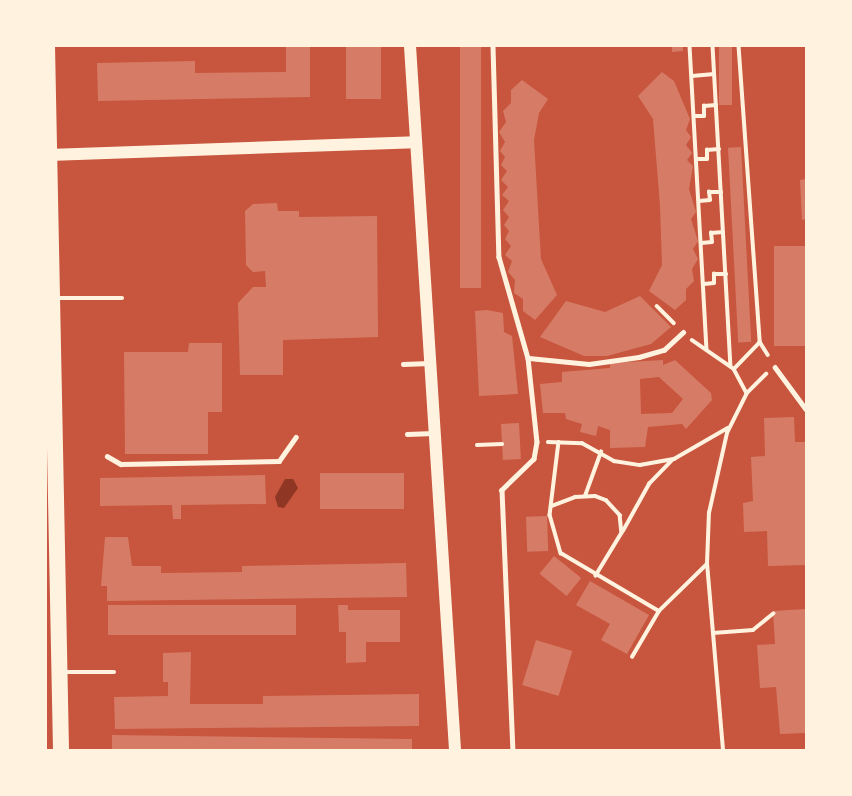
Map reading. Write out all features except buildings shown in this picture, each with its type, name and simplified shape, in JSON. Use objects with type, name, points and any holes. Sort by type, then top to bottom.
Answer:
[{"type":"main road","points":[[47,46],[61,751]]},
{"type":"street","points":[[410,46],[456,751]]},
{"type":"street","points":[[49,155],[415,142]]},
{"type":"lane","points":[[494,46],[499,257],[528,358],[537,442],[534,459],[502,490],[513,751]]},
{"type":"lane","points":[[51,298],[122,298]]},
{"type":"lane","points":[[528,358],[589,364],[639,357],[664,351],[683,332]]},
{"type":"lane","points":[[403,364],[430,363]]},
{"type":"lane","points":[[775,368],[807,409]]},
{"type":"lane","points":[[407,434],[435,433]]},
{"type":"lane","points":[[107,456],[121,464],[279,461],[296,437]]},
{"type":"lane","points":[[60,672],[114,672]]},
{"type":"path","points":[[690,46],[707,349]]},
{"type":"path","points":[[713,46],[733,367],[747,393]]},
{"type":"path","points":[[723,751],[707,564],[713,488],[730,427],[747,393],[775,368],[760,342],[740,46]]},
{"type":"path","points":[[692,76],[714,74]]},
{"type":"path","points":[[694,116],[704,116],[704,106],[716,106]]},
{"type":"path","points":[[697,159],[707,159],[707,150],[719,149]]},
{"type":"path","points":[[699,201],[710,200],[709,192],[721,191]]},
{"type":"path","points":[[701,243],[712,242],[711,233],[723,232]]},
{"type":"path","points":[[704,284],[714,284],[714,274],[726,274]]},
{"type":"path","points":[[692,340],[733,367]]},
{"type":"path","points":[[733,367],[760,342]]},
{"type":"path","points":[[596,576],[618,543],[649,484],[674,459],[730,427]]},
{"type":"path","points":[[659,611],[561,553],[552,506],[559,442],[582,443],[626,464],[674,459]]},
{"type":"path","points":[[477,445],[502,444]]},
{"type":"path","points":[[585,496],[601,452]]},
{"type":"path","points":[[552,506],[585,496],[614,507],[623,523],[622,533]]},
{"type":"path","points":[[632,657],[659,611],[707,564]]},
{"type":"path","points":[[713,633],[753,630],[773,614]]},
{"type":"shaded area","points":[[285,479],[293,479],[298,488],[284,508],[278,507],[275,497]]}]
